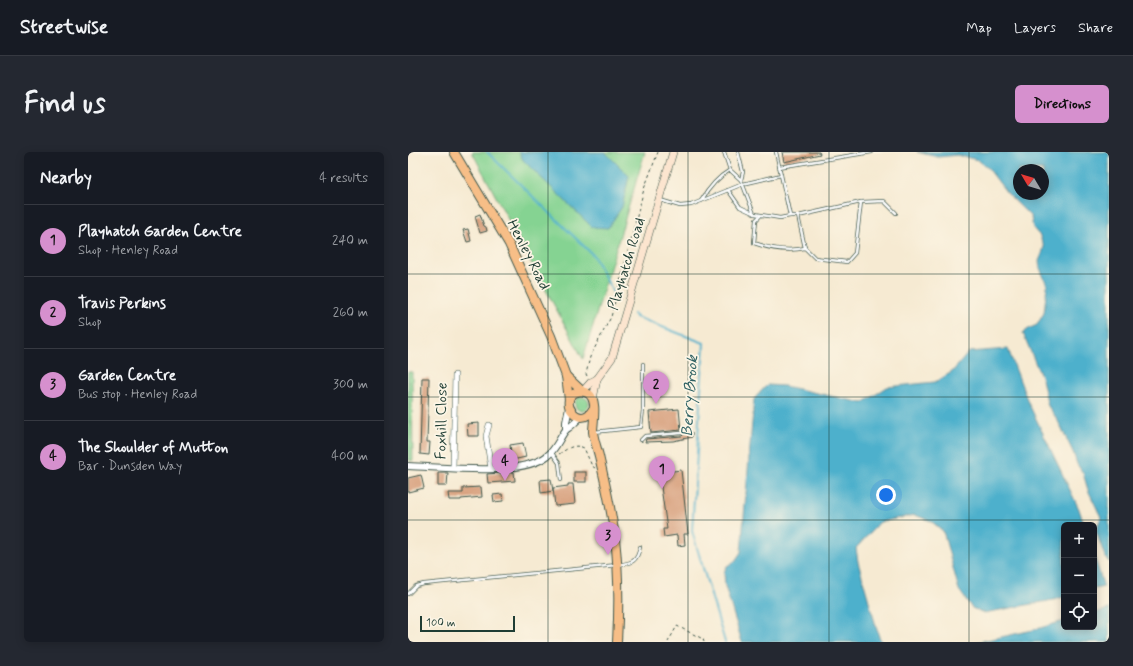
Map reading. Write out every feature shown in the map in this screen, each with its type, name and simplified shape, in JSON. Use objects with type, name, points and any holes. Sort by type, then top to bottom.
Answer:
[{"type":"main road","name":"Henley Road","points":[[454,152],[509,244],[551,336],[566,376],[569,404]]},
{"type":"main road","name":"Playhatch Road","points":[[582,391],[594,381],[612,358],[673,152]]},
{"type":"main road","name":"Henley Road","points":[[566,376],[582,391]]},
{"type":"main road","name":"Playhatch Road","points":[[593,399],[594,381]]},
{"type":"main road","points":[[593,432],[581,417],[573,413],[569,404],[573,394],[582,391],[589,394],[593,399],[593,432],[603,473],[615,538],[619,589],[617,642]]},
{"type":"main road","points":[[581,417],[589,414],[593,408]]},
{"type":"street","name":"Foxhill Close","points":[[453,468],[455,375]]},
{"type":"street","points":[[408,466],[490,470],[528,465],[537,462],[553,454],[566,429],[569,404]]},
{"type":"street","points":[[566,429],[572,426],[581,417]]},
{"type":"street","points":[[489,425],[486,436],[490,470]]},
{"type":"lane","points":[[724,152],[730,170],[742,182],[755,214]]},
{"type":"lane","points":[[738,152],[743,172],[742,182]]},
{"type":"lane","points":[[776,152],[790,216]]},
{"type":"lane","points":[[779,167],[872,152]]},
{"type":"lane","points":[[700,202],[721,176],[730,170]]},
{"type":"lane","points":[[659,200],[680,206],[691,205],[728,190],[742,182],[781,175]]},
{"type":"lane","points":[[728,190],[740,207],[760,216],[780,218],[798,216],[862,202],[884,201],[896,213]]},
{"type":"lane","points":[[798,216],[805,248],[815,258],[847,262],[855,253],[862,202]]},
{"type":"lane","points":[[760,216],[756,220],[754,243],[770,249],[794,251],[805,248]]},
{"type":"lane","points":[[593,432],[641,427],[643,410],[643,364]]},
{"type":"lane","points":[[641,440],[645,436],[682,432]]},
{"type":"lane","points":[[553,454],[559,463],[561,480]]},
{"type":"lane","points":[[408,594],[416,586],[424,584],[617,565],[632,562],[638,556],[640,547]]},
{"type":"path","points":[[594,381],[586,374],[590,357],[611,317],[644,189],[658,152]]},
{"type":"path","points":[[553,454],[573,446],[581,446],[584,448],[592,466],[603,473]]},
{"type":"path","points":[[668,642],[677,626],[703,639],[704,642]]},
{"type":"green space","points":[[472,152],[645,152],[583,359]]},
{"type":"green space","points":[[408,372],[412,372],[413,461],[408,460]]},
{"type":"green space","points":[[579,397],[585,397],[589,401],[589,407],[585,411],[579,411],[575,407],[575,401]]},
{"type":"water","points":[[519,152],[605,152],[629,176],[622,207],[608,228],[592,227],[523,160]]},
{"type":"water","points":[[917,152],[1109,152],[1109,562],[1105,557],[1097,534],[1097,528],[1101,517],[1088,490],[1083,473],[1077,464],[1073,452],[1057,419],[1048,406],[1042,379],[1023,333],[1037,325],[1044,313],[1047,285],[1040,268],[1039,261],[1044,247],[1040,236],[1033,228],[1031,217],[1014,200],[1049,200],[1049,164],[1013,164],[1013,199],[988,168],[978,160],[957,155],[938,157]]},
{"type":"water","points":[[1008,349],[1028,402],[1079,509],[1083,522],[1061,522],[1061,598],[984,613],[972,608],[959,590],[943,531],[931,521],[915,515],[880,522],[856,548],[858,562],[879,637],[882,642],[742,642],[725,586],[724,572],[727,566],[735,561],[741,552],[754,399],[767,385],[784,386],[863,403],[887,387],[935,382],[952,372],[969,352]]},
{"type":"water","points":[[1097,565],[1104,587],[1097,588]]},
{"type":"water","points":[[1109,609],[1109,642],[978,642],[1033,630],[1061,622],[1061,630],[1097,630],[1097,612]]},
{"type":"building","points":[[782,152],[819,152],[820,154],[784,162]]},
{"type":"building","points":[[480,214],[487,231],[480,233],[475,216]]},
{"type":"building","points":[[468,229],[471,241],[467,242],[463,230]]},
{"type":"building","points":[[422,378],[429,378],[427,442],[430,442],[429,455],[420,454]]},
{"type":"building","points":[[679,409],[681,430],[651,433],[649,412]]},
{"type":"building","points":[[479,423],[479,436],[468,436],[467,424]]},
{"type":"building","points":[[692,432],[692,437],[673,441],[645,442],[646,439],[682,436],[685,433]]},
{"type":"building","points":[[523,443],[526,457],[512,460],[510,445]]},
{"type":"building","points":[[681,470],[688,534],[684,534],[685,545],[678,546],[677,535],[664,537],[663,529],[667,529],[659,473]]},
{"type":"building","points":[[514,472],[515,481],[488,483],[487,474]]},
{"type":"building","points":[[574,472],[586,472],[586,482],[574,482]]},
{"type":"building","points":[[438,473],[448,473],[447,486],[438,486]]},
{"type":"building","points":[[421,475],[424,488],[408,492],[408,478]]},
{"type":"building","points":[[551,479],[553,491],[541,493],[540,480]]},
{"type":"building","points":[[568,484],[573,484],[575,504],[555,506],[553,488],[568,486]]},
{"type":"building","points":[[481,487],[482,497],[449,500],[448,493],[463,493],[463,488]]},
{"type":"building","points":[[502,494],[503,501],[494,502],[493,495]]},
{"type":"waterway","name":"Berry Brook","points":[[487,152],[593,255],[614,294]]},
{"type":"waterway","name":"Berry Brook","points":[[633,314],[636,317],[704,343],[692,531],[725,642]]},
{"type":"place","name":"Travis Perkins","points":[[656,404]]},
{"type":"place","name":"The Shoulder of Mutton","points":[[505,481]]},
{"type":"place","name":"Playhatch Garden Centre","points":[[662,489]]},
{"type":"place","name":"Garden Centre","points":[[608,555]]}]
